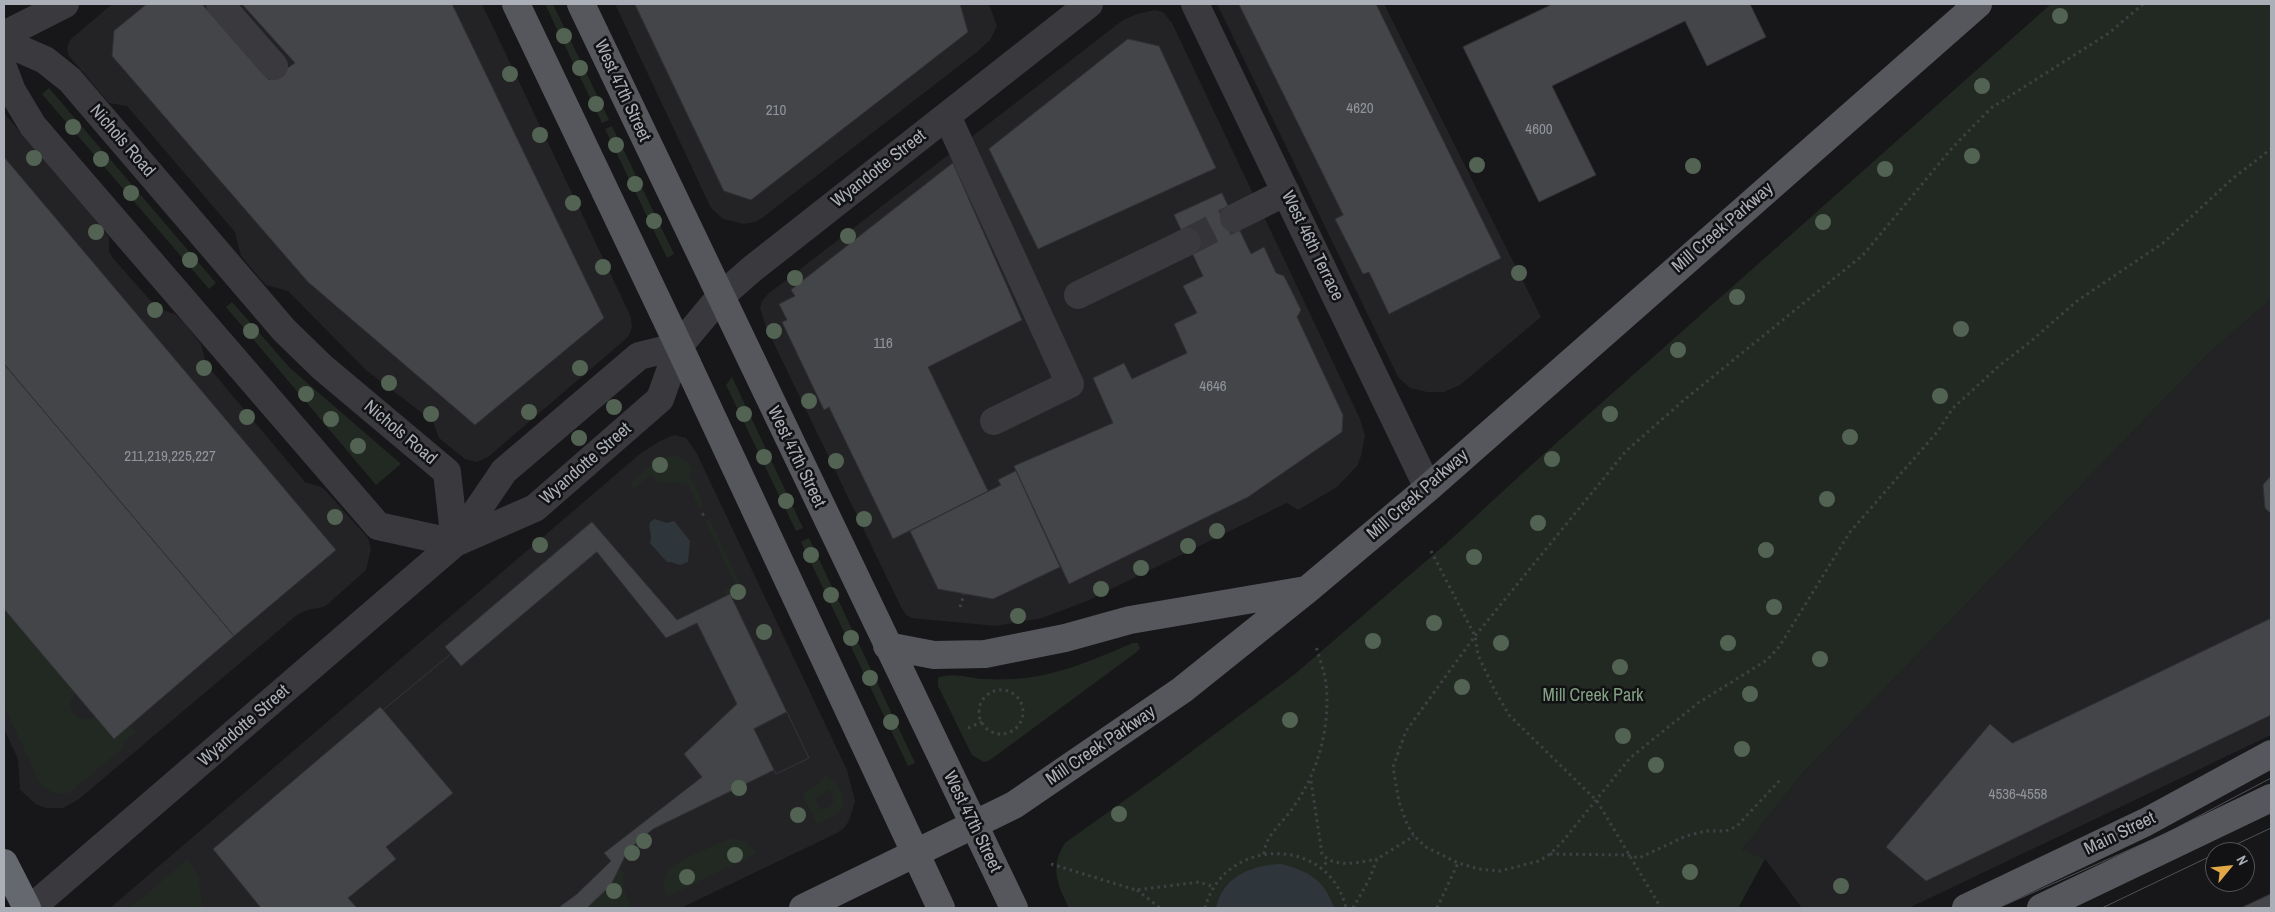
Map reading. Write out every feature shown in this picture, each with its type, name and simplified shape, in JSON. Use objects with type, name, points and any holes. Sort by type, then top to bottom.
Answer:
[{"type":"highway","points":[[4,863],[27,908]]},
{"type":"main road","points":[[516,4],[680,346],[941,908]]},
{"type":"main road","name":"West 47th Street","points":[[581,4],[973,826],[1014,908]]},
{"type":"main road","name":"Mill Creek Parkway","points":[[803,908],[1014,805],[1182,690],[1308,589],[1428,488],[1978,4]]},
{"type":"main road","points":[[887,646],[934,655],[985,654],[1065,638],[1130,620],[1308,589]]},
{"type":"main road","name":"Main Street","points":[[1966,908],[2146,822],[2271,754]]},
{"type":"main road","name":"Main Street","points":[[2041,908],[2271,798]]},
{"type":"street","points":[[4,34],[65,4]]},
{"type":"street","points":[[220,4],[274,66]]},
{"type":"street","name":"Wyandotte Street","points":[[455,543],[535,508],[660,399],[680,346],[720,297],[752,269],[1089,4]]},
{"type":"street","name":"West 46th Terrace","points":[[1195,4],[1428,488]]},
{"type":"street","name":"Nichols Road","points":[[4,42],[45,60],[70,80],[284,330],[322,367],[446,472],[455,543]]},
{"type":"street","points":[[4,70],[12,91],[33,126],[378,526],[455,543]]},
{"type":"street","points":[[947,116],[1070,384],[994,421]]},
{"type":"street","points":[[1234,218],[1286,192]]},
{"type":"street","points":[[1078,296],[1187,242]]},
{"type":"street","name":"Wyandotte Street","points":[[31,908],[455,543],[504,471],[639,356],[680,346]]},
{"type":"path","points":[[2143,4],[2109,33],[1991,108],[1953,147],[1863,255],[1684,400],[1626,451],[1476,636],[1406,731],[1393,767],[1399,802],[1414,836],[1426,847],[1458,863],[1479,869],[1500,871],[1538,861],[1550,854],[1597,800],[1630,758],[1698,703],[1767,660],[1779,647],[1850,532],[1938,431],[1953,408],[1971,390],[2077,302],[2163,243],[2232,179],[2271,149]]},
{"type":"path","points":[[702,515],[707,512]]},
{"type":"path","points":[[1431,551],[1476,636],[1478,655],[1494,689],[1510,715],[1597,800],[1661,908]]},
{"type":"path","points":[[960,607],[964,594]]},
{"type":"path","points":[[1264,854],[1266,840],[1290,812],[1310,781],[1320,751],[1326,716],[1326,682],[1316,646]]},
{"type":"path","points":[[999,690],[1017,696],[1023,710],[1018,728],[1003,734],[985,729],[982,722],[978,713],[985,696],[999,690]]},
{"type":"path","points":[[968,728],[982,722]]},
{"type":"path","points":[[1550,854],[1628,855],[1640,858],[1686,836],[1706,831],[1726,831],[1737,826],[1780,780]]},
{"type":"path","points":[[1310,781],[1322,854],[1328,860],[1342,863],[1377,859],[1414,836]]},
{"type":"path","points":[[1205,908],[1214,887],[1235,865],[1250,857],[1264,854],[1289,854],[1308,860],[1320,869],[1337,886],[1346,908]]},
{"type":"path","points":[[1353,908],[1369,880],[1377,859]]},
{"type":"path","points":[[1320,869],[1328,860]]},
{"type":"path","points":[[1437,908],[1458,863]]},
{"type":"path","points":[[1051,864],[1136,890],[1160,908]]},
{"type":"path","points":[[1136,890],[1199,882],[1214,887]]},
{"type":"shaded area","points":[[112,4],[482,4],[631,317],[632,328],[628,337],[488,457],[477,462],[465,459],[439,438],[431,420],[366,370],[288,291],[266,285],[262,281],[241,256],[235,232],[127,106],[109,103],[69,56],[67,48],[70,40]]},
{"type":"shaded area","points":[[615,4],[989,4],[997,26],[990,40],[977,52],[762,218],[755,222],[744,224],[723,219],[711,208]]},
{"type":"shaded area","points":[[1217,4],[1384,4],[1541,317],[1460,385],[1444,392],[1427,392],[1410,388],[1398,377]]},
{"type":"shaded area","points":[[1155,10],[1163,12],[1172,23],[1360,419],[1365,436],[1361,456],[1357,466],[1337,487],[1298,510],[1287,503],[1087,601],[1042,618],[996,626],[912,618],[906,615],[901,607],[766,327],[760,308],[762,301],[768,294],[1123,20],[1137,14]]},
{"type":"shaded area","points":[[4,113],[104,230],[109,238],[109,251],[112,257],[158,309],[175,314],[186,325],[201,344],[206,364],[305,482],[321,487],[326,491],[368,538],[371,549],[366,570],[328,604],[297,615],[79,799],[63,808],[46,808],[36,804],[20,790],[18,759],[4,729]]},
{"type":"shaded area","points":[[2271,299],[2271,735],[1909,908],[1802,908],[1765,859],[1741,851],[1802,774],[2206,356]]},
{"type":"shaded area","points":[[674,435],[686,438],[696,452],[847,770],[855,801],[849,821],[844,828],[681,908],[110,908],[641,453]]},
{"type":"shaded area","points":[[655,519],[667,523],[674,521],[690,541],[688,562],[680,565],[667,562],[650,543],[650,522]]},
{"type":"shaded area","points":[[1281,864],[1299,870],[1314,878],[1326,890],[1334,908],[1216,908],[1225,888],[1240,874],[1260,867]]},
{"type":"green space","points":[[545,4],[553,4],[609,120],[602,123]]},
{"type":"green space","name":"Mill Creek Park","points":[[2051,4],[2271,4],[2271,299],[2206,356],[1802,774],[1742,850],[1765,859],[1738,908],[1069,908],[1061,892],[1056,868],[1057,860],[1065,843],[1295,674],[1447,543],[1527,469]]},
{"type":"green space","points":[[49,88],[216,283],[209,289],[42,94]]},
{"type":"green space","points":[[612,126],[674,254],[667,258],[605,129]]},
{"type":"green space","points":[[232,302],[290,368],[401,464],[376,485],[226,307]]},
{"type":"green space","points":[[732,377],[803,528],[796,531],[726,385]]},
{"type":"green space","points":[[677,455],[690,465],[693,472],[689,474],[704,506],[699,508],[688,484],[657,482],[652,474],[634,488],[630,483],[657,461]]},
{"type":"green space","points":[[710,520],[742,588],[746,587],[748,591],[732,598],[730,594],[726,596],[724,591],[736,585],[706,522]]},
{"type":"green space","points":[[809,538],[915,763],[908,766],[801,542]]},
{"type":"green space","points":[[4,609],[75,693],[70,703],[75,715],[82,719],[94,716],[114,739],[129,725],[136,732],[122,743],[124,747],[69,793],[55,794],[41,785],[4,705]]},
{"type":"green space","points":[[1133,643],[1138,643],[1140,648],[1138,651],[990,760],[984,762],[972,755],[938,686],[938,678],[949,675],[997,679],[1026,678],[1054,673]]},
{"type":"green space","points":[[826,775],[842,792],[844,802],[839,812],[817,824],[802,794],[818,785]],"holes":[[[827,790],[830,791],[834,801],[829,807],[820,810],[815,799]]]},
{"type":"green space","points":[[735,838],[745,841],[757,853],[667,897],[664,884],[665,877],[672,866]]},
{"type":"green space","points":[[188,859],[199,878],[202,908],[130,908]]},
{"type":"green space","points":[[619,869],[624,872],[623,887],[631,908],[587,908],[611,885]]},
{"type":"building","points":[[147,4],[202,4],[269,80],[295,63],[242,4],[452,4],[604,318],[475,425],[308,282],[112,56],[114,31]]},
{"type":"building","points":[[635,4],[960,4],[968,32],[751,200],[724,191]]},
{"type":"building","points":[[1239,4],[1376,4],[1501,258],[1389,314],[1369,272],[1363,274],[1335,219],[1343,215]]},
{"type":"building","points":[[1553,4],[1750,4],[1766,37],[1707,66],[1685,21],[1552,86],[1596,175],[1539,202],[1463,47]]},
{"type":"building","points":[[1128,39],[1159,46],[1216,168],[1038,249],[989,149]]},
{"type":"building","points":[[4,157],[336,550],[234,636],[4,364]]},
{"type":"building","points":[[953,163],[1022,320],[928,367],[988,491],[893,539],[829,407],[824,410],[782,322],[787,320],[779,304],[795,296],[791,290]]},
{"type":"building","points":[[1222,193],[1251,254],[1264,247],[1276,273],[1284,276],[1301,310],[1297,317],[1343,415],[1342,432],[1248,497],[1069,584],[1014,466],[1113,423],[1093,378],[1124,363],[1132,379],[1187,353],[1174,324],[1197,313],[1183,286],[1203,276],[1174,215]]},
{"type":"building","points":[[4,364],[234,636],[114,739],[4,609]]},
{"type":"building","points":[[1016,471],[1060,567],[993,599],[938,589],[910,531],[1001,485],[998,480]]},
{"type":"building","points":[[2271,476],[2271,514],[2265,508],[2263,485]]},
{"type":"building","points":[[592,522],[677,620],[730,594],[809,758],[776,774],[774,770],[653,829],[628,850],[611,885],[587,908],[261,908],[213,849],[380,707],[383,710],[451,654],[445,647]]},
{"type":"building","points":[[597,552],[666,638],[697,623],[737,704],[684,754],[702,777],[604,853],[611,861],[577,894],[558,908],[357,908],[348,898],[396,859],[386,847],[453,793],[383,710],[451,654],[461,666]]},
{"type":"building","points":[[2270,619],[2271,715],[1926,881],[1886,847],[1990,724],[2012,743]]},
{"type":"building","points":[[787,712],[809,758],[776,774],[754,729]]},
{"type":"building","points":[[2271,894],[2271,908],[2241,908]]},
{"type":"tunnel","points":[[1187,242],[1234,218]]},
{"type":"tram line","points":[[1998,908],[2165,834],[2271,778]]},
{"type":"tram line","points":[[2241,842],[2271,828]]},
{"type":"tram line","points":[[2102,908],[2205,859]]}]
